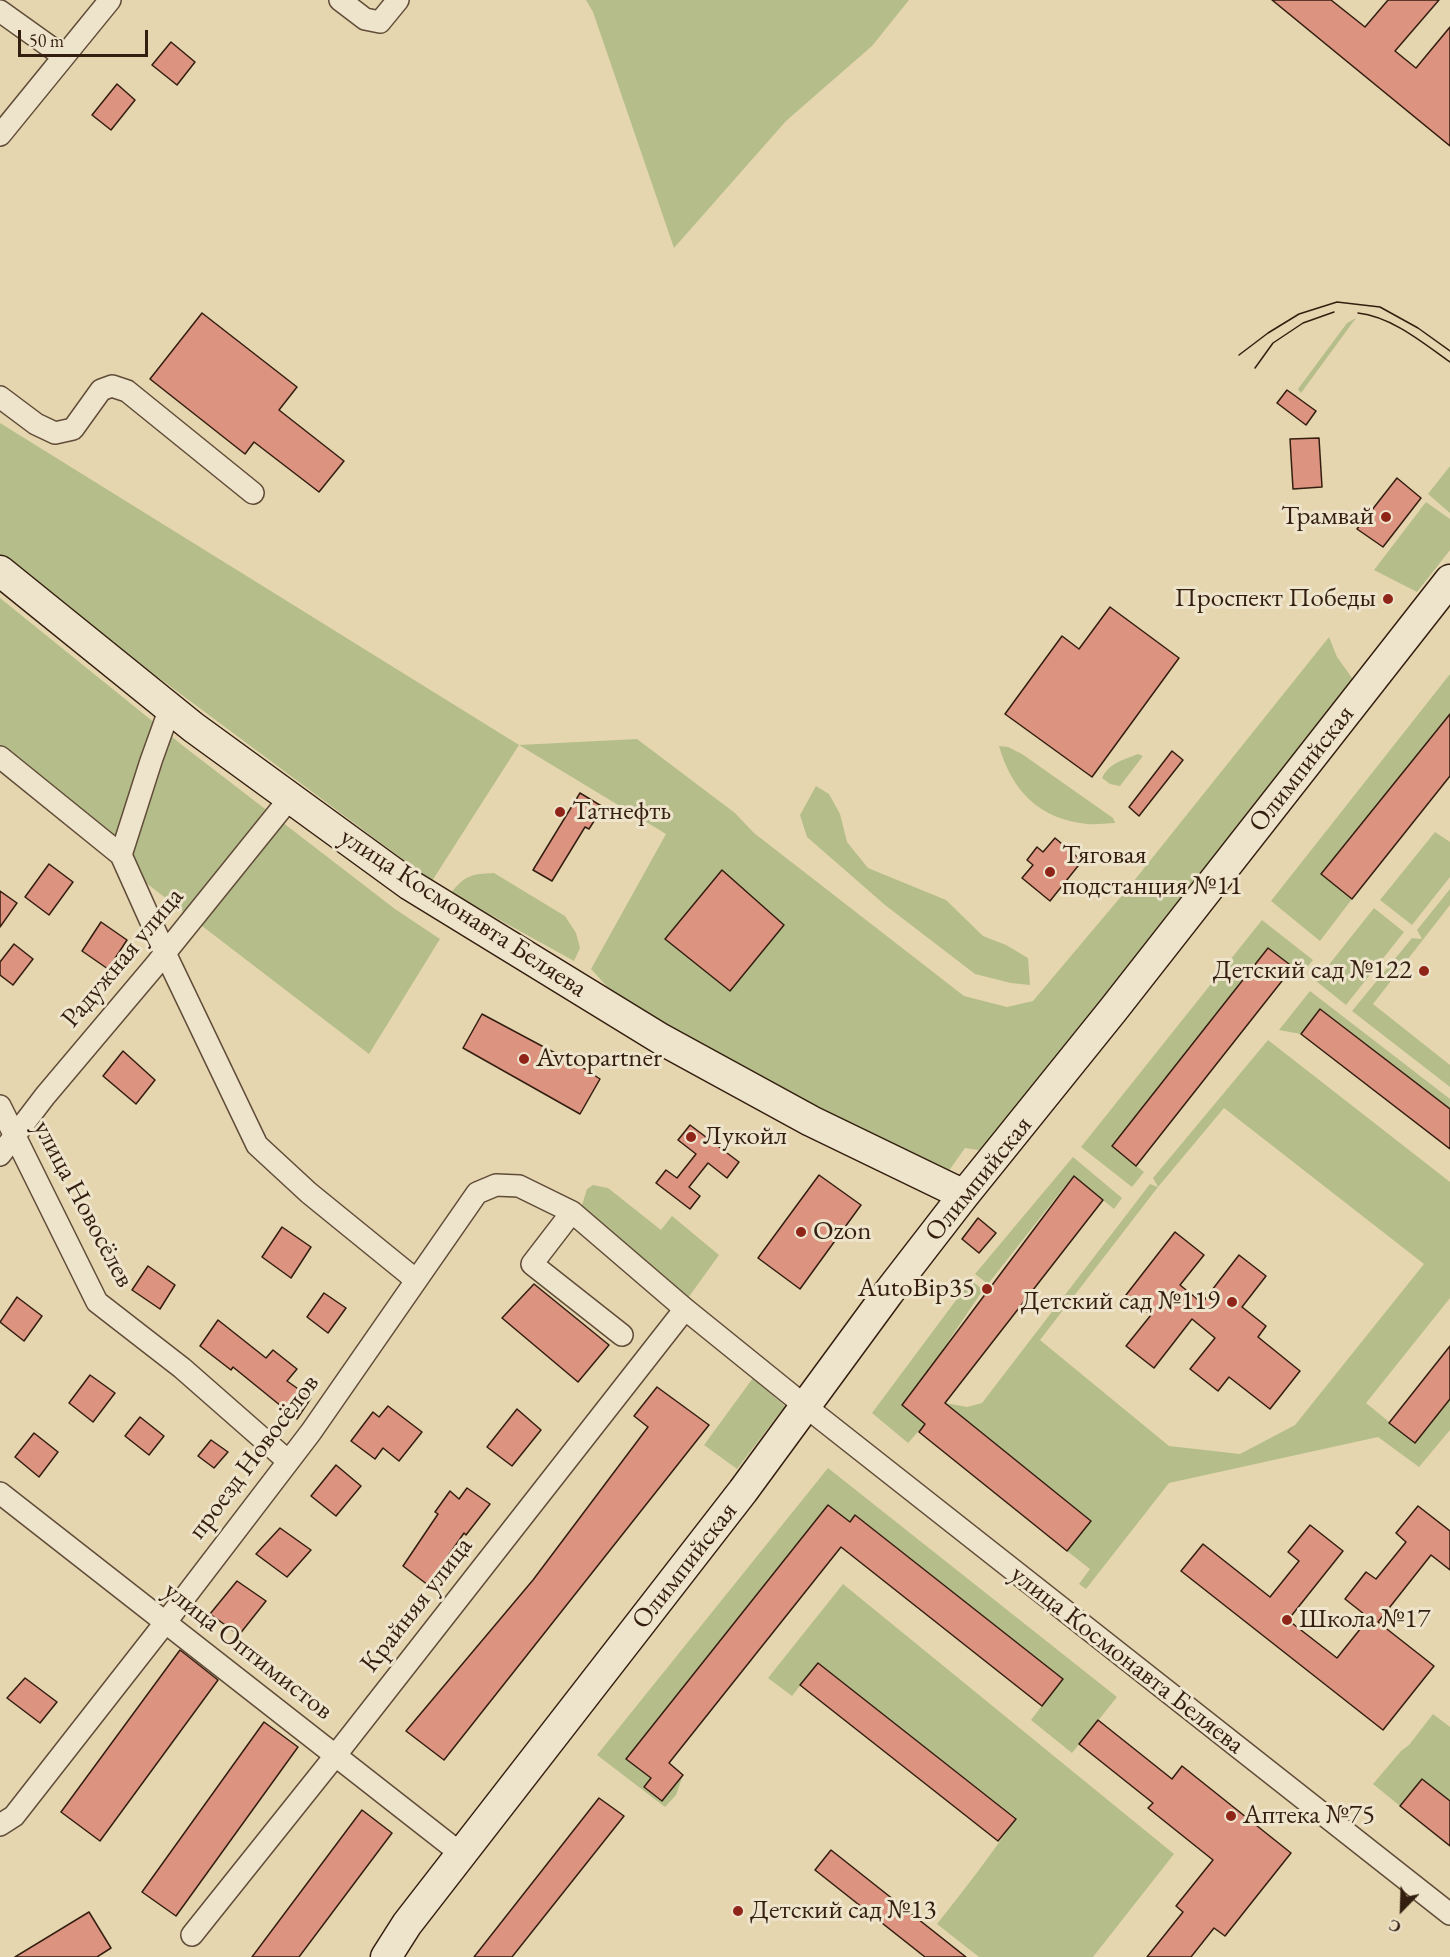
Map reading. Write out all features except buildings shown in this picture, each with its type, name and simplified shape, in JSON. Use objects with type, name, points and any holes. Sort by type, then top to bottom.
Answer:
[{"type":"main road","name":"улица Космонавта Беляева","points":[[0,572],[170,708],[410,885],[661,1039],[811,1121],[964,1195]]},
{"type":"main road","name":"Олимпийская","points":[[386,1957],[407,1924],[460,1853],[743,1491],[964,1195],[1134,983],[1450,580]]},
{"type":"street","points":[[0,135],[110,0]]},
{"type":"street","points":[[340,0],[365,19],[380,22],[398,0]]},
{"type":"street","points":[[0,11],[63,56]]},
{"type":"street","points":[[0,397],[36,424],[55,433],[73,429],[101,390],[111,386],[127,391],[253,493]]},
{"type":"street","points":[[122,855],[170,708]]},
{"type":"street","points":[[0,757],[122,855],[165,953],[257,1145],[309,1193],[416,1280]]},
{"type":"street","name":"Радужная улица","points":[[0,1155],[45,1096],[165,953],[290,798]]},
{"type":"street","name":"улица Новосёлев","points":[[0,1106],[97,1302],[182,1368],[288,1461]]},
{"type":"street","name":"проезд Новосёлов","points":[[0,1824],[14,1816],[311,1432],[477,1193],[496,1185],[519,1186],[572,1212],[685,1309]]},
{"type":"street","points":[[572,1212],[532,1264],[622,1335]]},
{"type":"street","name":"улица Космонавта Беляева","points":[[685,1309],[1450,1914]]},
{"type":"street","name":"Крайняя улица","points":[[192,1935],[685,1309]]},
{"type":"street","name":"улица Оптимистов","points":[[2,1499],[460,1853]]},
{"type":"green space","points":[[586,0],[909,0],[872,46],[786,121],[674,248],[593,12]]},
{"type":"green space","points":[[1356,318],[1301,393],[1298,389],[1347,323]]},
{"type":"green space","points":[[0,423],[519,745],[432,881],[0,558]]},
{"type":"green space","points":[[1450,466],[1450,513],[1428,494]]},
{"type":"green space","points":[[1426,502],[1450,519],[1450,550],[1417,592],[1374,570]]},
{"type":"green space","points":[[0,598],[182,745],[395,909],[440,939],[369,1054],[0,771]]},
{"type":"green space","points":[[1329,637],[1337,657],[1355,682],[991,1152],[965,1148],[948,1172],[815,1110],[661,1025],[611,991],[591,969],[666,834],[519,745],[637,739],[735,813],[754,833],[964,996],[1007,1007],[1033,1001],[1129,887]]},
{"type":"green space","points":[[1450,674],[1450,714],[1322,874],[1352,899],[1320,941],[1271,901]]},
{"type":"green space","points":[[999,746],[1008,747],[1022,754],[1113,818],[1115,823],[1090,824],[1070,821],[1041,809],[1020,789],[1011,776]]},
{"type":"green space","points":[[1138,754],[1143,756],[1120,786],[1110,784],[1102,778],[1113,765]]},
{"type":"green space","points":[[816,786],[829,794],[840,814],[847,842],[868,868],[946,900],[983,936],[1006,945],[1028,958],[1030,985],[975,974],[885,905],[807,837],[800,815]]},
{"type":"green space","points":[[1435,832],[1450,842],[1450,877],[1412,925],[1380,900]]},
{"type":"green space","points":[[494,873],[565,916],[576,933],[580,948],[574,961],[451,893],[465,879],[480,874]]},
{"type":"green space","points":[[1450,889],[1450,905],[1373,1004],[1450,1065],[1450,1087],[1352,1011],[1412,938],[1422,939],[1417,930]]},
{"type":"green space","points":[[1374,908],[1404,932],[1346,1005],[1316,981]]},
{"type":"green space","points":[[1262,920],[1313,960],[1301,974],[1268,948],[1112,1146],[1144,1172],[1132,1187],[1081,1147]]},
{"type":"green space","points":[[1310,991],[1450,1099],[1450,1109],[1321,1009],[1301,1034],[1279,1030]]},
{"type":"green space","points":[[1268,1040],[1450,1182],[1450,1298],[1366,1403],[1415,1443],[1450,1399],[1450,1430],[1419,1467],[1378,1437],[1169,1483],[1086,1589],[1079,1584],[1090,1569],[1067,1551],[1091,1521],[945,1403],[967,1407],[982,1403],[1150,1184],[1158,1187],[1153,1178]],"holes":[[[1224,1108],[1424,1264],[1295,1425],[1240,1454],[1169,1446],[1040,1340],[1158,1187]]]},
{"type":"green space","points":[[1073,1157],[1122,1198],[1114,1209],[1073,1176],[988,1284],[975,1274]]},
{"type":"green space","points":[[593,1185],[608,1188],[661,1230],[672,1216],[719,1255],[688,1298],[586,1215],[582,1205],[587,1189]]},
{"type":"green space","points":[[971,1280],[983,1290],[920,1383],[902,1405],[925,1424],[908,1443],[872,1413]]},
{"type":"green space","points":[[753,1378],[785,1406],[737,1469],[704,1445]]},
{"type":"green space","points":[[828,1468],[1117,1697],[1072,1753],[1031,1720],[1062,1679],[856,1515],[850,1522],[828,1505],[627,1759],[651,1778],[644,1787],[662,1801],[683,1775],[676,1795],[665,1807],[597,1755]]},
{"type":"green space","points":[[843,1584],[1174,1854],[1093,1957],[979,1957],[937,1924],[1016,1818],[818,1663],[792,1696],[768,1678]]},
{"type":"green space","points":[[1433,1714],[1450,1727],[1450,1801],[1422,1779],[1400,1806],[1373,1784],[1401,1751],[1409,1745]]},
{"type":"tram line","points":[[1239,355],[1268,333],[1299,314],[1337,302],[1380,307],[1418,328],[1450,351]]},
{"type":"tram line","points":[[1255,368],[1273,343],[1303,323],[1334,312]]},
{"type":"tram line","points":[[1358,313],[1371,315],[1395,325],[1450,362]]},
{"type":"place","name":"Трамвай","points":[[1386,517]]},
{"type":"place","name":"Проспект Победы","points":[[1388,599]]},
{"type":"place","name":"Татнефть","points":[[560,812]]},
{"type":"place","name":"Тяговая подстанция №11","points":[[1050,872]]},
{"type":"place","name":"Детский сад №122","points":[[1424,971]]},
{"type":"place","name":"Avtopartner","points":[[524,1059]]},
{"type":"place","name":"Лукойл","points":[[691,1137]]},
{"type":"place","name":"Ozon","points":[[801,1232]]},
{"type":"place","name":"AutoBip35","points":[[987,1289]]},
{"type":"place","name":"Детский сад №119","points":[[1232,1302]]},
{"type":"place","name":"Школа №17","points":[[1287,1620]]},
{"type":"place","name":"Аптека №75","points":[[1231,1816]]},
{"type":"place","name":"Детский сад №13","points":[[738,1911]]}]
